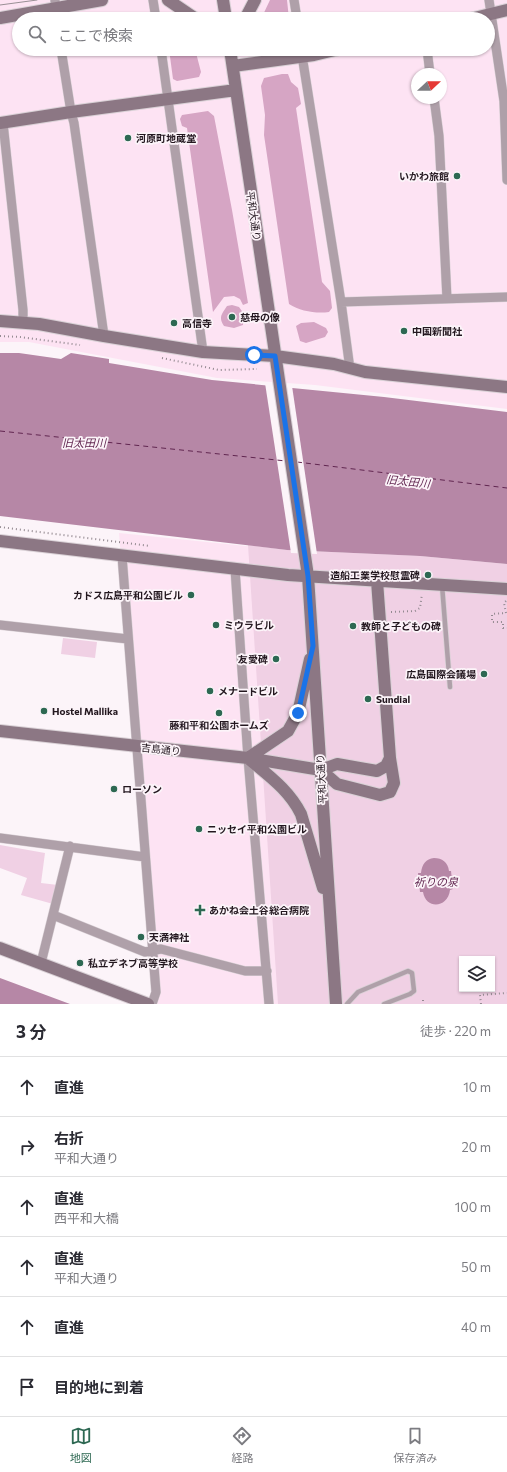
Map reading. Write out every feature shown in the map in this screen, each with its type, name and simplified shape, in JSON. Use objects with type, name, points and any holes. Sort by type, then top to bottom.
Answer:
[{"type":"street","points":[[37,12],[102,0]]},
{"type":"street","points":[[153,0],[155,12]]},
{"type":"street","points":[[168,0],[186,12]]},
{"type":"street","points":[[223,0],[225,12]]},
{"type":"street","points":[[249,12],[255,0]]},
{"type":"street","points":[[294,0],[296,12]]},
{"type":"street","points":[[490,0],[492,12]]},
{"type":"street","points":[[495,13],[507,10]]},
{"type":"street","points":[[0,18],[12,16]]},
{"type":"street","points":[[495,36],[504,101],[507,180]]},
{"type":"street","points":[[62,56],[74,123],[104,336]]},
{"type":"street","points":[[162,56],[203,352]]},
{"type":"street","name":"平和大通り","points":[[230,56],[308,576],[336,1004]]},
{"type":"street","points":[[302,56],[350,369]]},
{"type":"street","points":[[428,56],[429,68]]},
{"type":"street","points":[[23,322],[23,310],[1,123],[168,98],[236,90]]},
{"type":"street","points":[[435,104],[439,136],[447,298]]},
{"type":"street","points":[[341,302],[507,297]]},
{"type":"street","points":[[0,321],[23,322],[203,352],[275,356],[334,364],[365,372],[507,387]]},
{"type":"street","points":[[0,541],[235,569],[308,576],[507,589]]},
{"type":"street","points":[[122,556],[156,992],[152,1004]]},
{"type":"street","points":[[235,569],[248,758],[269,1004]]},
{"type":"street","points":[[377,581],[390,758],[394,783],[390,792],[380,795],[337,784],[321,770],[337,764],[377,771],[386,766],[390,758]]},
{"type":"street","points":[[0,625],[128,639]]},
{"type":"street","points":[[248,758],[288,731],[298,713],[313,646]]},
{"type":"street","name":"吉島通り","points":[[0,731],[248,758],[321,770]]},
{"type":"street","points":[[248,758],[283,787],[295,802],[301,814],[329,906]]},
{"type":"street","points":[[0,838],[145,857]]},
{"type":"street","points":[[41,963],[70,846]]},
{"type":"street","points":[[53,915],[146,952],[161,949],[245,971],[267,972]]},
{"type":"street","points":[[0,948],[148,1004]]},
{"type":"lane","points":[[442,585],[450,687]]},
{"type":"lane","points":[[347,1004],[358,992],[408,971],[412,974],[414,991],[384,1004]]},
{"type":"path","points":[[0,336],[86,345]]},
{"type":"path","points":[[158,357],[220,370],[257,369]]},
{"type":"path","points":[[391,612],[415,611],[420,608],[422,591]]},
{"type":"path","points":[[507,600],[504,603],[506,614],[492,614],[492,622],[503,622],[503,628],[507,628]]},
{"type":"path","points":[[480,1004],[480,995],[507,993]]},
{"type":"shaded area","points":[[0,0],[507,0],[507,409],[315,385],[217,378],[29,342],[0,342]]},
{"type":"shaded area","points":[[270,0],[287,0],[288,12],[264,12]]},
{"type":"shaded area","points":[[170,56],[197,56],[201,72],[199,77],[177,81],[173,79]]},
{"type":"shaded area","points":[[288,74],[291,82],[298,88],[301,104],[296,108],[322,282],[330,291],[332,308],[329,312],[319,313],[308,311],[289,304],[264,135],[265,115],[261,86],[264,78]]},
{"type":"shaded area","points":[[208,111],[214,116],[248,303],[243,305],[240,299],[234,296],[224,297],[213,312],[187,128],[182,126],[180,119],[182,115]]},
{"type":"shaded area","points":[[232,305],[239,307],[244,314],[243,325],[234,328],[224,326],[221,320],[222,313],[227,306]]},
{"type":"shaded area","points":[[314,322],[326,328],[328,332],[325,337],[306,343],[300,341],[296,326],[301,323]]},
{"type":"shaded area","points":[[119,533],[304,552],[341,1004],[157,1004]]},
{"type":"shaded area","points":[[248,545],[287,550],[420,556],[507,564],[507,1004],[278,1004]]},
{"type":"shaded area","points":[[63,638],[97,642],[95,658],[61,654]]},
{"type":"shaded area","points":[[0,845],[45,853],[41,883],[58,885],[53,904],[21,895],[27,878],[0,868]]},
{"type":"water","name":"旧太田川","points":[[0,353],[19,353],[61,359],[71,353],[109,359],[109,363],[212,380],[384,397],[507,412],[507,564],[420,556],[287,550],[0,516]]},
{"type":"water","name":"祈りの泉","points":[[434,858],[444,861],[449,871],[451,871],[453,889],[450,890],[445,900],[437,904],[428,902],[423,892],[420,892],[418,873],[421,873],[423,865],[427,861]]},
{"type":"water","points":[[0,978],[70,1004],[0,1004]]},
{"type":"pier","points":[[265,383],[292,386],[317,554],[291,553]]},
{"type":"ferry route","points":[[0,431],[286,461]]},
{"type":"ferry route","points":[[297,462],[507,488]]},
{"type":"tram line","points":[[0,5],[37,0]]},
{"type":"place","name":"河原町地蔵堂","points":[[128,138]]},
{"type":"place","name":"いかわ旅館","points":[[457,176]]},
{"type":"place","name":"慈母の像","points":[[232,317]]},
{"type":"place","name":"高信寺","points":[[174,323]]},
{"type":"place","name":"中国新聞社","points":[[404,331]]},
{"type":"place","name":"造船工業学校慰霊碑","points":[[428,575]]},
{"type":"place","name":"カドス広島平和公園ビル","points":[[191,595]]},
{"type":"place","name":"ミウラビル","points":[[216,625]]},
{"type":"place","name":"教師と子どもの碑","points":[[353,626]]},
{"type":"place","name":"友愛碑","points":[[276,659]]},
{"type":"place","name":"広島国際会議場","points":[[484,674]]},
{"type":"place","name":"メナードビル","points":[[210,691]]},
{"type":"place","name":"Sundial","points":[[368,699]]},
{"type":"place","name":"Hostel Mallika","points":[[44,711]]},
{"type":"place","name":"藤和平和公園ホームズ","points":[[219,713]]},
{"type":"place","name":"ローソン","points":[[114,789]]},
{"type":"place","name":"ニッセイ平和公園ビル","points":[[199,829]]},
{"type":"place","name":"あかね会土谷総合病院","points":[[200,910]]},
{"type":"place","name":"天満神社","points":[[141,937]]},
{"type":"place","name":"私立デネブ高等学校","points":[[80,963]]},
{"type":"route","points":[[254,355],[275,356],[308,576],[313,646],[298,713]]}]
